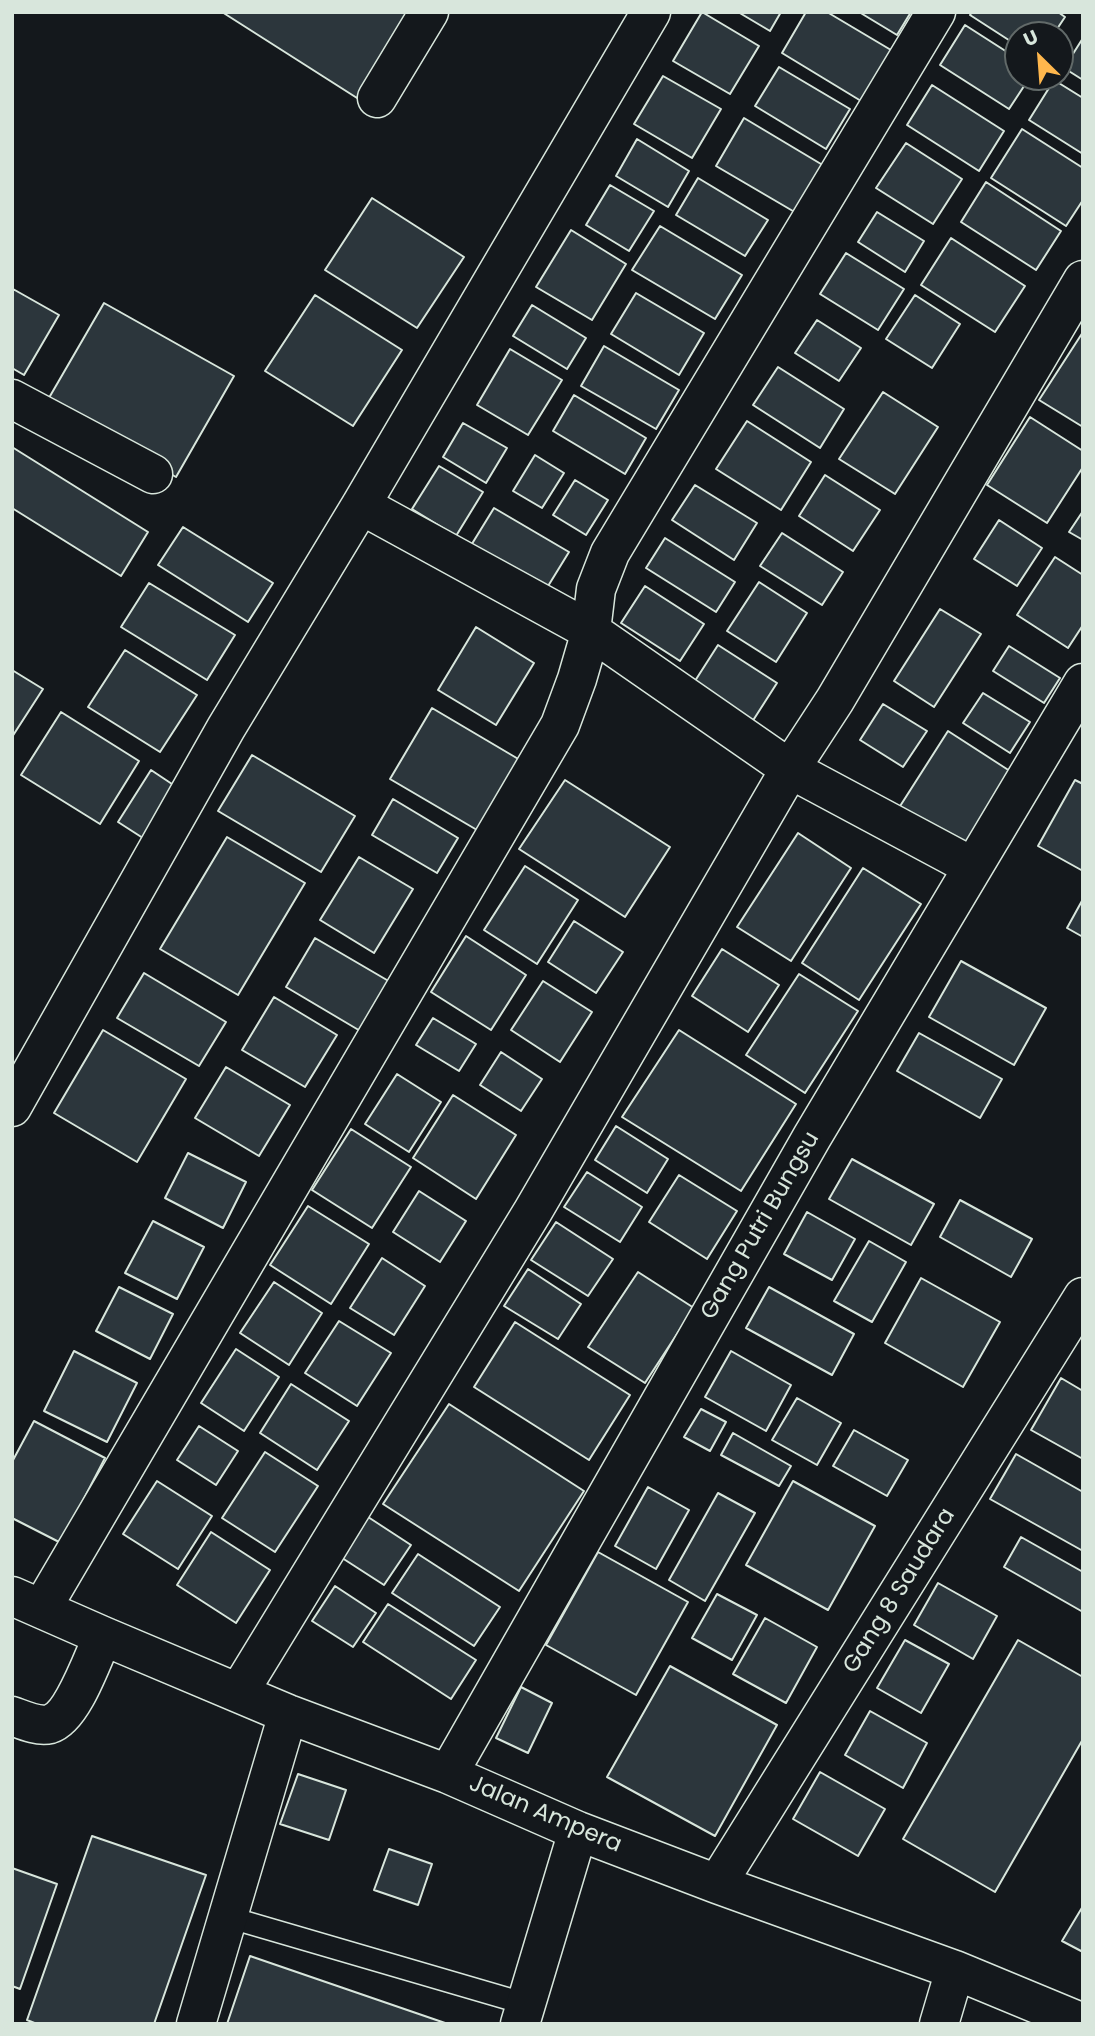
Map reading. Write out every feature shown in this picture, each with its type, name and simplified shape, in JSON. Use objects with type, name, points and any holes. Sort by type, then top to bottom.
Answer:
[{"type":"street","points":[[377,98],[429,12]]},
{"type":"street","points":[[12,1107],[226,728],[361,505],[651,12]]},
{"type":"street","points":[[27,1602],[560,725],[591,631],[596,589],[610,553],[936,12]]},
{"type":"street","points":[[239,1692],[533,1211],[790,769],[842,688],[1083,280]]},
{"type":"street","points":[[12,399],[153,474]]},
{"type":"street","points":[[361,505],[591,631],[790,769],[973,867]]},
{"type":"street","name":"Gang Putri Bungsu","points":[[448,1774],[805,1149],[1083,683]]},
{"type":"street","name":"Gang 8 Saudara","points":[[717,1884],[1083,1297]]},
{"type":"street","name":"Jalan Ampera","points":[[27,1602],[99,1645],[239,1692],[288,1714],[448,1774],[578,1831],[955,1970],[1083,2023]]},
{"type":"street","points":[[12,1716],[32,1723],[50,1724],[61,1716],[74,1701],[99,1645]]},
{"type":"street","points":[[196,2024],[288,1714]]},
{"type":"street","points":[[523,2014],[578,1831]]},
{"type":"street","points":[[939,2024],[955,1970]]},
{"type":"lane","points":[[228,1917],[523,2014]]},
{"type":"building","points":[[222,12],[412,12],[357,98]]},
{"type":"building","points":[[702,12],[759,46],[730,94],[673,61]]},
{"type":"building","points":[[738,12],[781,12],[770,31]]},
{"type":"building","points":[[806,12],[827,12],[896,53],[866,104],[782,53]]},
{"type":"building","points":[[859,12],[911,12],[897,35]]},
{"type":"building","points":[[972,12],[1058,12],[1065,17],[1062,21],[1004,21],[1004,37],[970,15]]},
{"type":"building","points":[[965,25],[1004,50],[1004,91],[1021,91],[1009,109],[940,65]]},
{"type":"building","points":[[1083,38],[1083,80],[1074,74],[1074,52]]},
{"type":"building","points":[[779,67],[850,109],[826,149],[755,106]]},
{"type":"building","points":[[663,76],[721,109],[692,158],[634,124]]},
{"type":"building","points":[[932,85],[1004,131],[979,171],[907,125]]},
{"type":"building","points":[[1047,91],[1072,91],[1083,98],[1083,154],[1029,120]]},
{"type":"building","points":[[744,118],[826,167],[798,214],[716,166]]},
{"type":"building","points":[[1022,129],[1083,168],[1083,200],[1066,226],[991,178]]},
{"type":"building","points":[[637,139],[689,171],[668,207],[616,176]]},
{"type":"building","points":[[906,143],[962,179],[933,224],[876,188]]},
{"type":"building","points":[[698,178],[768,220],[745,256],[676,215]]},
{"type":"building","points":[[986,182],[1061,231],[1036,270],[961,222]]},
{"type":"building","points":[[610,185],[654,211],[629,251],[586,225]]},
{"type":"building","points":[[372,198],[464,257],[417,328],[325,270]]},
{"type":"building","points":[[877,212],[924,241],[905,272],[858,242]]},
{"type":"building","points":[[660,226],[742,275],[715,319],[632,270]]},
{"type":"building","points":[[571,230],[626,264],[592,320],[536,287]]},
{"type":"building","points":[[951,238],[1025,286],[995,332],[921,285]]},
{"type":"building","points":[[846,253],[904,289],[878,330],[820,294]]},
{"type":"building","points":[[13,289],[59,315],[24,375],[12,368]]},
{"type":"building","points":[[636,293],[704,333],[679,375],[611,334]]},
{"type":"building","points":[[315,295],[402,350],[353,426],[265,371]]},
{"type":"building","points":[[915,295],[960,324],[932,368],[886,339]]},
{"type":"building","points":[[104,303],[234,376],[176,477],[46,403]]},
{"type":"building","points":[[532,305],[586,338],[567,369],[513,336]]},
{"type":"building","points":[[817,320],[861,348],[839,381],[795,353]]},
{"type":"building","points":[[1083,332],[1083,427],[1039,400]]},
{"type":"building","points":[[604,346],[679,390],[656,429],[581,386]]},
{"type":"building","points":[[510,349],[562,380],[528,435],[477,405]]},
{"type":"building","points":[[778,367],[844,409],[820,448],[753,405]]},
{"type":"building","points":[[883,392],[938,427],[895,494],[839,459]]},
{"type":"building","points":[[574,395],[646,438],[625,474],[553,431]]},
{"type":"building","points":[[1030,417],[1083,451],[1083,467],[1047,523],[987,485]]},
{"type":"building","points":[[747,421],[811,462],[781,510],[716,469]]},
{"type":"building","points":[[463,423],[507,448],[486,483],[443,457]]},
{"type":"building","points":[[12,447],[148,532],[121,576],[12,508]]},
{"type":"building","points":[[535,455],[564,473],[542,508],[513,491]]},
{"type":"building","points":[[439,466],[483,492],[456,536],[412,509]]},
{"type":"building","points":[[825,475],[880,510],[853,551],[799,516]]},
{"type":"building","points":[[575,480],[608,500],[586,535],[553,515]]},
{"type":"building","points":[[695,485],[757,523],[734,560],[672,520]]},
{"type":"building","points":[[494,508],[569,552],[545,591],[470,547]]},
{"type":"building","points":[[1083,511],[1083,540],[1069,532]]},
{"type":"building","points":[[999,520],[1042,548],[1017,586],[974,559]]},
{"type":"building","points":[[183,527],[273,583],[248,622],[158,565]]},
{"type":"building","points":[[782,533],[843,572],[822,605],[760,566]]},
{"type":"building","points":[[665,538],[735,582],[716,612],[646,568]]},
{"type":"building","points":[[1055,557],[1083,575],[1083,625],[1068,648],[1017,615]]},
{"type":"building","points":[[759,582],[807,613],[776,662],[727,631]]},
{"type":"building","points":[[149,583],[235,635],[207,680],[121,627]]},
{"type":"building","points":[[645,586],[704,624],[680,661],[621,623]]},
{"type":"building","points":[[940,609],[981,634],[934,707],[894,681]]},
{"type":"building","points":[[476,627],[534,663],[496,725],[438,690]]},
{"type":"building","points":[[718,645],[777,683],[745,733],[686,695]]},
{"type":"building","points":[[1009,646],[1060,678],[1044,703],[993,671]]},
{"type":"building","points":[[125,650],[197,695],[160,752],[88,707]]},
{"type":"building","points":[[12,670],[43,689],[12,737]]},
{"type":"building","points":[[983,693],[1030,722],[1010,753],[963,723]]},
{"type":"building","points":[[883,704],[927,731],[903,767],[860,740]]},
{"type":"building","points":[[432,708],[520,760],[477,830],[390,779]]},
{"type":"building","points":[[61,712],[139,761],[100,824],[21,775]]},
{"type":"building","points":[[948,731],[1013,773],[960,855],[895,814]]},
{"type":"building","points":[[252,755],[355,816],[321,872],[218,811]]},
{"type":"building","points":[[151,770],[178,788],[146,840],[118,822]]},
{"type":"building","points":[[565,780],[670,847],[625,917],[519,849]]},
{"type":"building","points":[[1075,780],[1083,784],[1083,871],[1038,846]]},
{"type":"building","points":[[393,799],[458,838],[437,873],[372,835]]},
{"type":"building","points":[[798,833],[851,868],[791,961],[737,927]]},
{"type":"building","points":[[227,837],[305,883],[238,995],[160,949]]},
{"type":"building","points":[[359,857],[413,889],[374,953],[320,920]]},
{"type":"building","points":[[525,866],[578,900],[537,964],[484,930]]},
{"type":"building","points":[[863,868],[921,904],[859,1000],[802,963]]},
{"type":"building","points":[[1083,899],[1083,937],[1067,928]]},
{"type":"building","points":[[574,921],[623,952],[596,993],[548,962]]},
{"type":"building","points":[[466,936],[526,975],[491,1030],[431,992]]},
{"type":"building","points":[[315,938],[392,983],[362,1032],[286,987]]},
{"type":"building","points":[[722,949],[779,985],[748,1032],[692,996]]},
{"type":"building","points":[[961,961],[1046,1008],[1014,1065],[929,1017]]},
{"type":"building","points":[[144,973],[226,1022],[199,1066],[117,1018]]},
{"type":"building","points":[[799,974],[858,1011],[805,1093],[746,1055]]},
{"type":"building","points":[[543,981],[592,1012],[560,1062],[511,1030]]},
{"type":"building","points":[[274,997],[337,1035],[305,1087],[242,1050]]},
{"type":"building","points":[[433,1018],[476,1044],[459,1071],[416,1045]]},
{"type":"building","points":[[103,1030],[186,1079],[137,1162],[54,1113]]},
{"type":"building","points":[[679,1030],[796,1104],[741,1191],[622,1117]]},
{"type":"building","points":[[919,1033],[1002,1079],[980,1118],[897,1071]]},
{"type":"building","points":[[501,1052],[542,1079],[521,1111],[480,1085]]},
{"type":"building","points":[[226,1067],[290,1105],[259,1156],[195,1118]]},
{"type":"building","points":[[397,1074],[441,1102],[409,1152],[365,1124]]},
{"type":"building","points":[[453,1095],[516,1135],[476,1199],[413,1158]]},
{"type":"building","points":[[616,1126],[668,1159],[647,1193],[595,1160]]},
{"type":"building","points":[[351,1129],[411,1167],[372,1228],[312,1190]]},
{"type":"building","points":[[188,1153],[246,1182],[223,1228],[165,1198]]},
{"type":"building","points":[[852,1159],[934,1204],[911,1245],[829,1199]]},
{"type":"building","points":[[587,1172],[642,1207],[620,1242],[564,1207]]},
{"type":"building","points":[[679,1175],[737,1211],[707,1259],[649,1222]]},
{"type":"building","points":[[419,1191],[466,1221],[440,1262],[393,1232]]},
{"type":"building","points":[[960,1200],[1032,1239],[1011,1277],[940,1237]]},
{"type":"building","points":[[308,1206],[369,1244],[331,1304],[270,1265]]},
{"type":"building","points":[[807,1212],[855,1239],[832,1280],[784,1254]]},
{"type":"building","points":[[153,1221],[204,1247],[177,1299],[125,1273]]},
{"type":"building","points":[[556,1222],[613,1259],[588,1296],[531,1260]]},
{"type":"building","points":[[869,1241],[906,1262],[872,1322],[834,1301]]},
{"type":"building","points":[[382,1258],[425,1286],[394,1335],[350,1308]]},
{"type":"building","points":[[528,1269],[581,1304],[558,1339],[504,1306]]},
{"type":"building","points":[[638,1272],[694,1308],[645,1383],[588,1347]]},
{"type":"building","points":[[921,1278],[1000,1322],[963,1387],[885,1343]]},
{"type":"building","points":[[274,1282],[322,1313],[289,1365],[240,1333]]},
{"type":"building","points":[[119,1287],[173,1314],[150,1359],[96,1331]]},
{"type":"building","points":[[769,1287],[854,1334],[832,1375],[746,1328]]},
{"type":"building","points":[[339,1321],[391,1353],[357,1406],[305,1373]]},
{"type":"building","points":[[515,1322],[630,1395],[589,1460],[474,1387]]},
{"type":"building","points":[[236,1349],[279,1377],[244,1431],[201,1403]]},
{"type":"building","points":[[74,1351],[137,1383],[107,1442],[44,1411]]},
{"type":"building","points":[[731,1351],[791,1385],[766,1431],[705,1397]]},
{"type":"building","points":[[1061,1378],[1083,1391],[1083,1459],[1031,1430]]},
{"type":"building","points":[[291,1384],[349,1421],[317,1470],[260,1433]]},
{"type":"building","points":[[797,1398],[841,1423],[817,1465],[772,1440]]},
{"type":"building","points":[[449,1404],[584,1491],[519,1591],[383,1504]]},
{"type":"building","points":[[701,1409],[726,1422],[710,1451],[684,1437]]},
{"type":"building","points":[[34,1421],[105,1458],[61,1543],[12,1518],[12,1462]]},
{"type":"building","points":[[199,1426],[238,1451],[216,1485],[177,1460]]},
{"type":"building","points":[[854,1430],[908,1460],[887,1496],[833,1466]]},
{"type":"building","points":[[733,1433],[791,1466],[779,1486],[721,1455]]},
{"type":"building","points":[[265,1452],[318,1486],[275,1552],[222,1518]]},
{"type":"building","points":[[1016,1454],[1083,1492],[1083,1551],[990,1499]]},
{"type":"building","points":[[157,1481],[212,1516],[178,1569],[123,1534]]},
{"type":"building","points":[[793,1481],[875,1526],[828,1610],[746,1565]]},
{"type":"building","points":[[648,1487],[689,1510],[656,1569],[615,1546]]},
{"type":"building","points":[[718,1493],[755,1513],[705,1601],[669,1580]]},
{"type":"building","points":[[365,1515],[411,1545],[384,1585],[339,1556]]},
{"type":"building","points":[[211,1532],[270,1570],[236,1623],[177,1585]]},
{"type":"building","points":[[1021,1537],[1083,1572],[1083,1612],[1004,1567]]},
{"type":"building","points":[[598,1552],[688,1602],[636,1695],[546,1645]]},
{"type":"building","points":[[418,1554],[500,1607],[474,1646],[392,1593]]},
{"type":"building","points":[[938,1583],[997,1616],[973,1659],[914,1625]]},
{"type":"building","points":[[335,1586],[376,1613],[353,1647],[312,1621]]},
{"type":"building","points":[[717,1594],[757,1615],[732,1660],[692,1638]]},
{"type":"building","points":[[388,1604],[476,1660],[451,1699],[363,1642]]},
{"type":"building","points":[[765,1618],[817,1647],[786,1703],[733,1674]]},
{"type":"building","points":[[905,1640],[949,1664],[921,1713],[877,1688]]},
{"type":"building","points":[[1018,1640],[1083,1677],[1083,1739],[995,1892],[903,1839]]},
{"type":"building","points":[[670,1666],[777,1725],[715,1836],[607,1777]]},
{"type":"building","points":[[521,1687],[552,1703],[528,1753],[496,1738]]},
{"type":"building","points":[[870,1711],[927,1743],[903,1788],[845,1755]]},
{"type":"building","points":[[820,1772],[885,1809],[858,1856],[793,1819]]},
{"type":"building","points":[[298,1774],[346,1790],[329,1840],[280,1824]]},
{"type":"building","points":[[92,1836],[206,1875],[154,2024],[37,2024],[27,2020]]},
{"type":"building","points":[[389,1849],[432,1864],[418,1905],[374,1890]]},
{"type":"building","points":[[12,1868],[57,1884],[20,1989],[12,1986]]},
{"type":"building","points":[[1083,1906],[1083,1952],[1062,1941]]},
{"type":"building","points":[[250,1956],[448,2024],[227,2024]]}]
